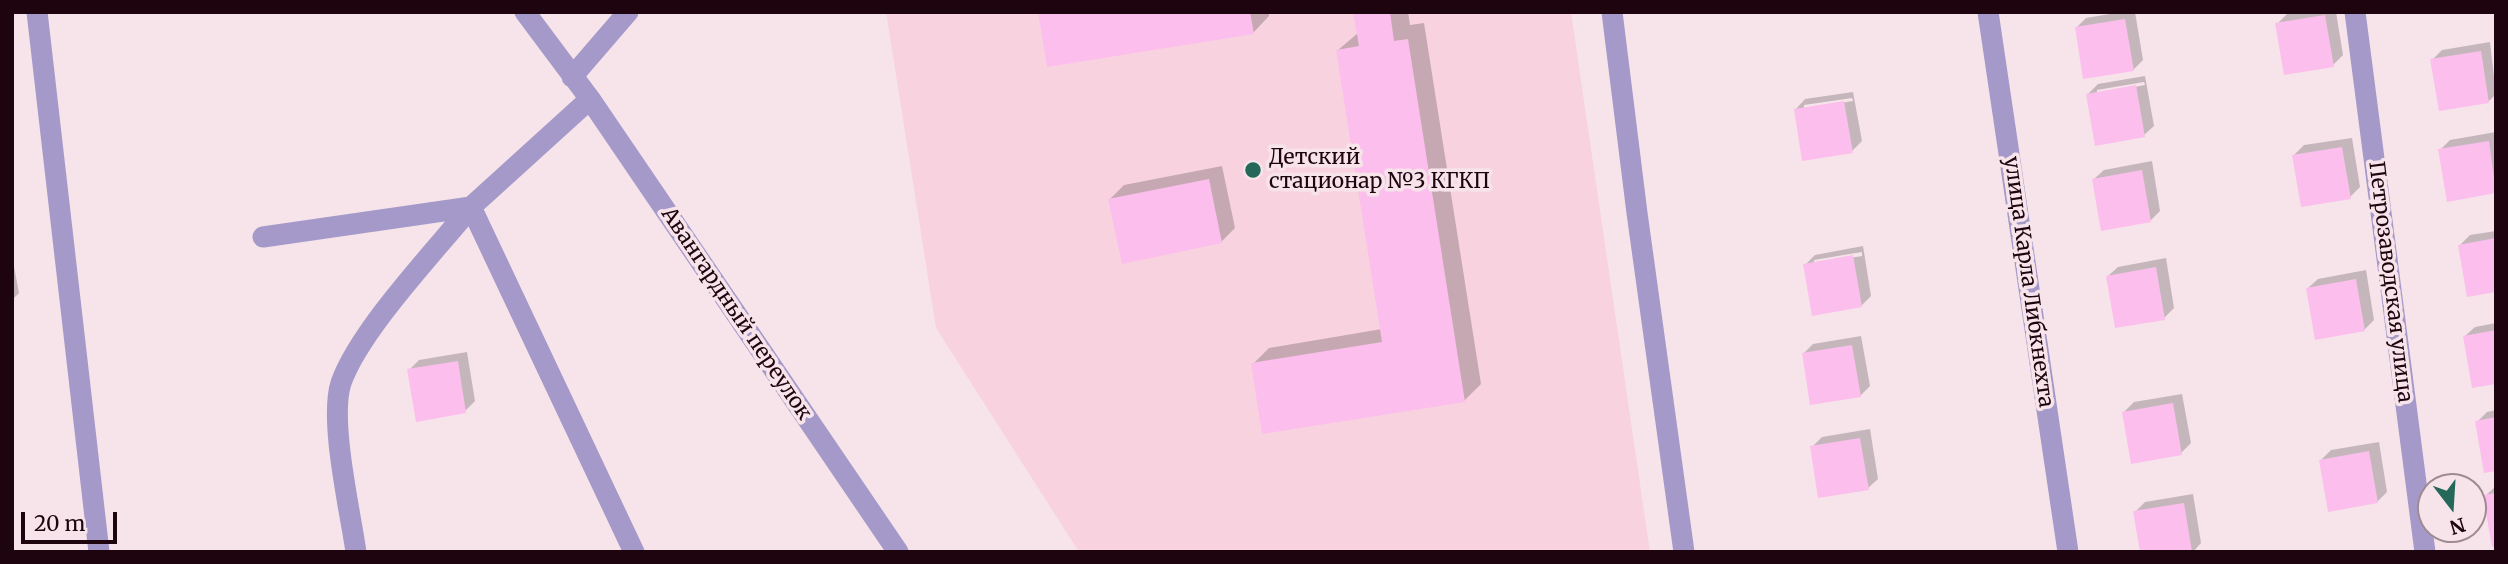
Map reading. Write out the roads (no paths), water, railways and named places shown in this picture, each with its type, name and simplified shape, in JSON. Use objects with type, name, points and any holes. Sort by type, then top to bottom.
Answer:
[{"type":"street","points":[[37,12],[99,552]]},
{"type":"street","name":"Авангардный переулок","points":[[525,12],[590,99],[898,552]]},
{"type":"street","points":[[572,77],[628,12]]},
{"type":"street","points":[[1612,12],[1684,552]]},
{"type":"street","name":"улица Карла Либкнехта","points":[[1988,12],[2068,552]]},
{"type":"street","name":"Петрозаводская улица","points":[[2355,12],[2425,552]]},
{"type":"street","points":[[356,552],[338,418],[341,383],[367,337],[471,207],[590,99]]},
{"type":"street","points":[[263,237],[471,207]]},
{"type":"street","points":[[471,207],[634,552]]},
{"type":"place","name":"Детский стационар №3 КГКП","points":[[1253,170]]}]
